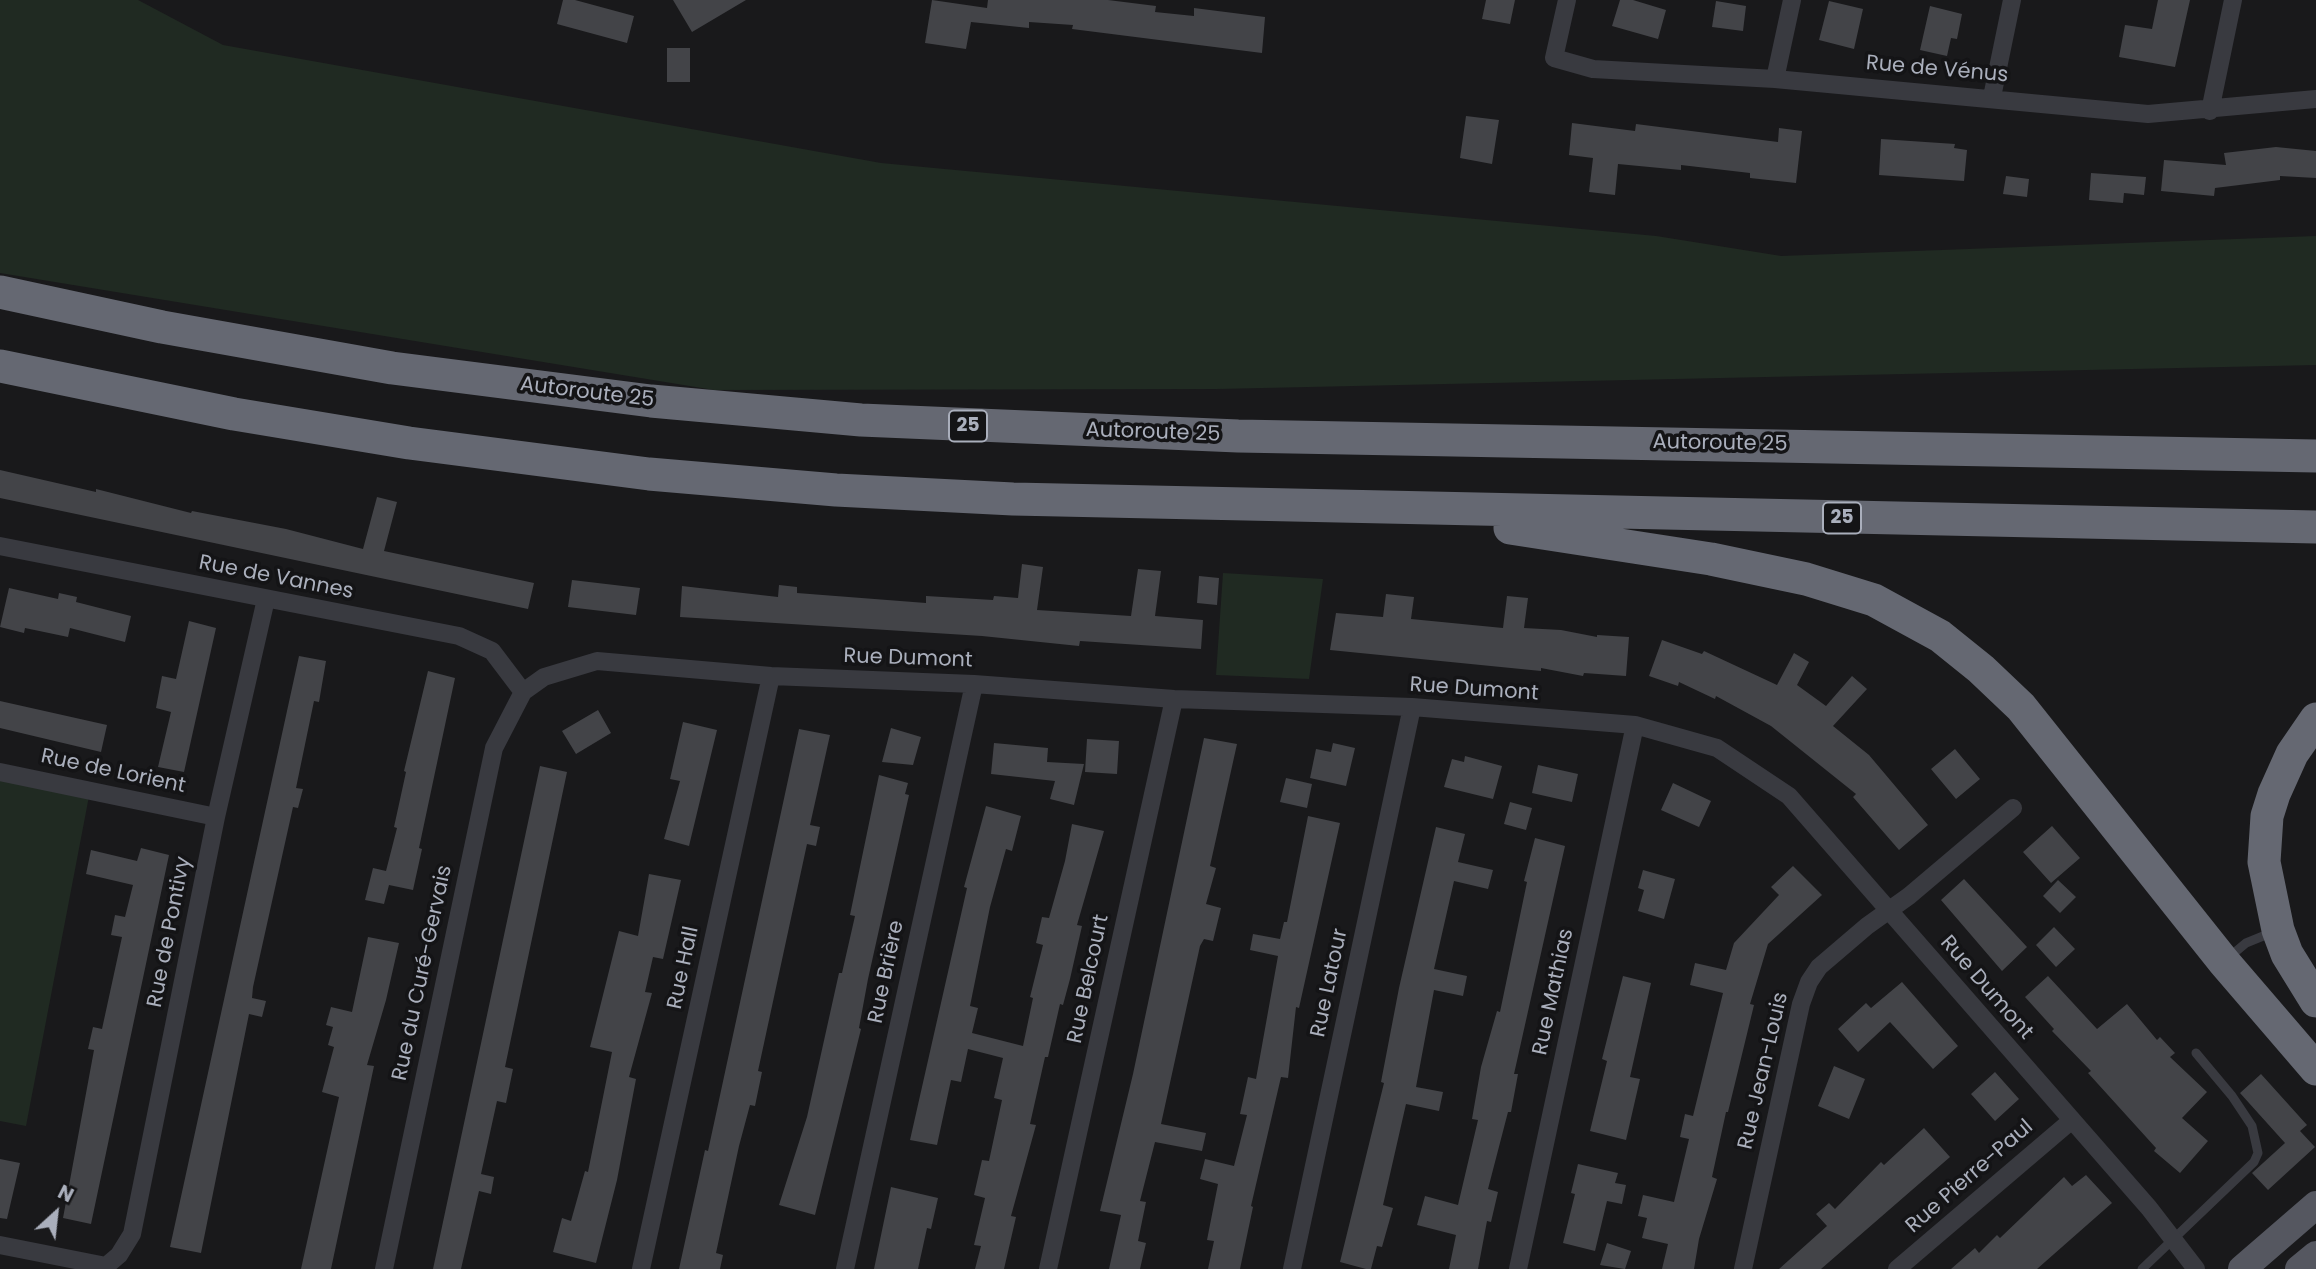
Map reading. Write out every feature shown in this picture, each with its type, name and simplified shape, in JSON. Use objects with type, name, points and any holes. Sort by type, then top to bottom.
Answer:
[{"type":"highway","name":"Autoroute 25","points":[[0,292],[234,341],[435,374],[651,401],[861,420],[1238,436],[2316,456]]},
{"type":"highway","name":"25","points":[[0,366],[139,396],[324,429],[649,474],[954,497],[2316,527]]},
{"type":"highway","points":[[1369,507],[1740,564],[1835,586],[1895,610],[1962,652],[2021,707],[2224,962],[2316,1069]]},
{"type":"highway","points":[[2316,719],[2287,764],[2267,816],[2264,862],[2278,930],[2287,954],[2316,1001]]},
{"type":"main road","points":[[2242,1269],[2316,1205]]},
{"type":"main road","points":[[2300,1269],[2316,1255]]},
{"type":"street","name":"Rue de Vénus","points":[[1567,0],[1554,58],[1593,69],[1774,79],[1992,97],[2148,114],[2210,111],[2316,99]]},
{"type":"street","points":[[1774,79],[1792,0]]},
{"type":"street","points":[[1992,97],[2012,0]]},
{"type":"street","points":[[2210,111],[2234,0]]},
{"type":"street","name":"Rue de Vannes","points":[[0,545],[459,636],[492,651],[523,691]]},
{"type":"street","name":"Rue de Pontivy","points":[[0,1245],[106,1266],[119,1255],[132,1234],[216,817],[266,599]]},
{"type":"street","name":"Rue Dumont","points":[[523,691],[544,677],[597,661],[771,676],[974,684],[1174,699],[1412,707],[1635,725],[1717,748],[1788,796],[2149,1208],[2196,1269]]},
{"type":"street","name":"Rue Hall","points":[[641,1269],[771,676]]},
{"type":"street","name":"Rue Brière","points":[[845,1269],[974,684]]},
{"type":"street","name":"Rue du Curé-Gervais","points":[[384,1269],[494,748],[523,691]]},
{"type":"street","name":"Rue Belcourt","points":[[1048,1269],[1174,699]]},
{"type":"street","name":"Rue Latour","points":[[1292,1269],[1412,707]]},
{"type":"street","name":"Rue Mathias","points":[[1518,1269],[1635,725]]},
{"type":"street","name":"Rue de Lorient","points":[[0,772],[216,817]]},
{"type":"street","name":"Rue Jean-Louis","points":[[1743,1269],[1805,992],[1819,967],[2013,808]]},
{"type":"street","name":"Rue Pierre-Paul","points":[[1897,1269],[2072,1120]]},
{"type":"lane","points":[[2224,962],[2246,943],[2278,930]]},
{"type":"lane","points":[[2142,1269],[2254,1162],[2258,1153],[2252,1126],[2232,1096],[2196,1053]]},
{"type":"shaded area","points":[[0,0],[138,0],[223,45],[881,163],[1656,236],[1781,256],[2316,236],[2316,365],[1217,389],[714,390],[0,273]]},
{"type":"shaded area","points":[[1223,573],[1323,579],[1309,679],[1216,675]]},
{"type":"shaded area","points":[[0,772],[90,791],[26,1126],[0,1121]]},
{"type":"building","points":[[563,0],[575,0],[634,16],[627,43],[557,24]]},
{"type":"building","points":[[673,0],[746,0],[692,32]]},
{"type":"building","points":[[932,0],[987,8],[988,0],[1108,0],[1156,6],[1155,12],[1194,16],[1194,8],[1265,17],[1262,53],[1072,29],[1073,25],[1029,22],[1029,28],[971,22],[966,49],[925,43]]},
{"type":"building","points":[[1486,0],[1515,0],[1510,24],[1482,19]]},
{"type":"building","points":[[1620,0],[1633,0],[1666,10],[1658,39],[1612,26]]},
{"type":"building","points":[[2158,0],[2190,0],[2175,67],[2119,57],[2125,25],[2152,29]]},
{"type":"building","points":[[1716,1],[1746,6],[1743,31],[1712,27]]},
{"type":"building","points":[[1829,1],[1863,9],[1854,49],[1819,40]]},
{"type":"building","points":[[1930,6],[1962,14],[1957,39],[1951,38],[1947,56],[1920,50]]},
{"type":"building","points":[[667,48],[690,48],[690,82],[667,82]]},
{"type":"building","points":[[1466,116],[1499,120],[1492,164],[1460,158]]},
{"type":"building","points":[[1572,123],[1635,131],[1636,124],[1778,142],[1779,128],[1802,131],[1796,183],[1750,178],[1750,173],[1681,165],[1681,170],[1618,164],[1615,195],[1589,192],[1593,158],[1569,155]]},
{"type":"building","points":[[1881,139],[1955,144],[1954,148],[1967,150],[1964,181],[1879,175]]},
{"type":"building","points":[[2276,147],[2316,151],[2316,178],[2280,176],[2280,180],[2215,188],[2214,196],[2161,191],[2164,160],[2226,165],[2224,153]]},
{"type":"building","points":[[2091,173],[2146,177],[2144,195],[2124,193],[2123,203],[2089,200]]},
{"type":"building","points":[[2006,176],[2029,179],[2027,197],[2003,194]]},
{"type":"building","points":[[0,470],[96,492],[96,489],[191,513],[192,511],[286,529],[363,549],[377,497],[397,502],[384,551],[534,583],[528,609],[0,498]]},
{"type":"building","points":[[1022,564],[1043,567],[1037,610],[1131,616],[1138,569],[1161,571],[1155,616],[1203,620],[1201,649],[1080,641],[1079,646],[982,636],[680,617],[682,586],[778,597],[779,585],[797,587],[797,593],[926,603],[926,596],[993,600],[994,596],[1018,598]]},
{"type":"building","points":[[1199,576],[1219,578],[1217,605],[1197,603]]},
{"type":"building","points":[[572,580],[640,588],[636,615],[568,607]]},
{"type":"building","points":[[9,588],[58,599],[59,593],[77,597],[76,602],[131,616],[125,642],[70,628],[68,637],[25,628],[24,633],[0,627]]},
{"type":"building","points":[[1386,594],[1414,597],[1411,619],[1503,628],[1507,596],[1528,598],[1524,628],[1561,630],[1597,637],[1629,637],[1626,676],[1584,673],[1583,676],[1541,668],[1541,671],[1330,650],[1336,613],[1383,617]]},
{"type":"building","points":[[189,621],[216,628],[184,772],[158,767],[171,712],[156,708],[162,676],[176,679]]},
{"type":"building","points":[[1662,640],[1702,654],[1704,651],[1777,685],[1794,653],[1809,662],[1797,685],[1826,706],[1852,676],[1867,689],[1833,726],[1869,755],[1928,825],[1899,850],[1853,797],[1856,794],[1771,726],[1716,696],[1715,699],[1679,682],[1678,686],[1649,676]]},
{"type":"building","points":[[299,656],[326,661],[319,702],[314,701],[296,788],[303,789],[298,808],[293,807],[253,987],[252,998],[266,1001],[262,1017],[249,1014],[201,1253],[170,1247]]},
{"type":"building","points":[[428,671],[455,678],[419,848],[422,849],[413,890],[389,885],[384,904],[365,900],[373,868],[386,871],[397,828],[394,827],[406,772],[404,771]]},
{"type":"building","points":[[0,701],[107,725],[101,752],[0,728]]},
{"type":"building","points":[[598,710],[611,733],[576,754],[562,731]]},
{"type":"building","points":[[683,722],[717,730],[689,846],[664,839],[680,781],[670,779]]},
{"type":"building","points":[[891,728],[921,737],[913,765],[882,762]]},
{"type":"building","points":[[799,729],[830,735],[810,825],[820,827],[816,846],[807,844],[758,1071],[762,1072],[755,1106],[750,1105],[739,1146],[716,1253],[723,1255],[720,1269],[679,1269],[705,1150],[708,1151]]},
{"type":"building","points":[[1204,738],[1237,744],[1210,866],[1216,868],[1206,904],[1221,908],[1213,941],[1204,939],[1200,946],[1161,1124],[1206,1133],[1202,1151],[1155,1142],[1140,1201],[1146,1202],[1138,1241],[1146,1243],[1140,1269],[1109,1269],[1121,1215],[1100,1211],[1133,1074]]},
{"type":"building","points":[[1087,739],[1119,741],[1117,774],[1085,772]]},
{"type":"building","points":[[994,743],[1048,748],[1047,762],[1084,764],[1074,805],[1050,799],[1055,781],[991,774]]},
{"type":"building","points":[[1333,743],[1355,748],[1346,786],[1310,778],[1316,749],[1331,752]]},
{"type":"building","points":[[1955,749],[1980,779],[1956,799],[1931,769]]},
{"type":"building","points":[[1465,756],[1502,766],[1493,799],[1444,787],[1452,759],[1464,762]]},
{"type":"building","points":[[1538,765],[1578,774],[1572,802],[1532,793]]},
{"type":"building","points":[[540,766],[567,772],[505,1067],[513,1069],[506,1103],[497,1101],[481,1174],[494,1177],[491,1194],[479,1191],[461,1269],[433,1269]]},
{"type":"building","points":[[879,775],[908,783],[905,794],[909,795],[868,979],[859,1028],[861,1029],[815,1215],[779,1205],[807,1117],[839,973],[842,973],[855,916],[850,915]]},
{"type":"building","points":[[1286,778],[1312,784],[1307,808],[1280,802]]},
{"type":"building","points":[[1673,783],[1711,801],[1699,827],[1661,810]]},
{"type":"building","points":[[1510,802],[1532,808],[1526,830],[1504,824]]},
{"type":"building","points":[[986,806],[1021,816],[1012,851],[1006,849],[990,907],[970,1006],[978,1008],[972,1033],[1023,1046],[1033,998],[1030,997],[1043,945],[1036,943],[1042,917],[1049,918],[1072,824],[1104,831],[1077,925],[1082,926],[1070,979],[1063,1005],[1060,1004],[1048,1057],[1045,1057],[1030,1124],[1036,1125],[1011,1216],[1016,1217],[1004,1269],[975,1269],[981,1246],[974,1245],[985,1198],[974,1195],[982,1160],[989,1161],[1002,1100],[994,1098],[1003,1058],[968,1049],[961,1082],[951,1080],[937,1145],[910,1140],[967,888],[964,887]]},
{"type":"building","points":[[1308,816],[1340,823],[1299,1008],[1296,1007],[1288,1078],[1281,1077],[1251,1206],[1253,1207],[1240,1269],[1208,1269],[1214,1241],[1207,1240],[1218,1184],[1200,1179],[1205,1159],[1234,1166],[1247,1115],[1240,1114],[1248,1077],[1256,1079],[1278,956],[1250,950],[1253,934],[1280,939],[1284,922],[1287,922]]},
{"type":"building","points":[[2052,826],[2080,858],[2051,883],[2023,852]]},
{"type":"building","points":[[1436,827],[1465,834],[1458,862],[1493,870],[1488,889],[1454,881],[1434,969],[1467,976],[1463,996],[1434,990],[1416,1087],[1443,1092],[1439,1111],[1406,1104],[1383,1205],[1393,1208],[1382,1247],[1377,1246],[1371,1269],[1366,1269],[1340,1262],[1384,1083],[1381,1082],[1399,988]]},
{"type":"building","points":[[1535,838],[1565,846],[1514,1074],[1518,1074],[1511,1112],[1508,1112],[1488,1189],[1498,1192],[1491,1222],[1487,1221],[1478,1269],[1449,1269],[1456,1235],[1417,1225],[1425,1196],[1458,1205],[1478,1120],[1472,1119],[1481,1067],[1497,1011],[1500,1012],[1527,882],[1524,881]]},
{"type":"building","points":[[141,848],[169,855],[91,1224],[63,1218],[94,1050],[88,1049],[93,1027],[102,1029],[122,937],[111,935],[115,915],[125,917],[133,885],[86,874],[91,850],[137,861]]},
{"type":"building","points":[[1793,866],[1822,895],[1768,944],[1750,1004],[1754,1005],[1726,1112],[1712,1177],[1717,1179],[1699,1239],[1694,1269],[1662,1269],[1668,1244],[1642,1238],[1647,1218],[1638,1216],[1643,1195],[1674,1202],[1689,1139],[1680,1137],[1685,1114],[1693,1116],[1723,993],[1690,985],[1695,963],[1726,970],[1734,943],[1779,895],[1771,887]]},
{"type":"building","points":[[1643,870],[1675,879],[1664,919],[1638,911],[1644,890],[1638,888]]},
{"type":"building","points":[[649,874],[681,880],[663,959],[653,957],[645,992],[652,993],[629,1077],[636,1079],[617,1180],[596,1263],[553,1252],[562,1218],[571,1221],[585,1171],[588,1172],[612,1052],[590,1047],[619,931],[638,936]]},
{"type":"building","points":[[1964,879],[2027,947],[2002,971],[1941,900]]},
{"type":"building","points":[[2058,880],[2076,897],[2060,913],[2043,896]]},
{"type":"building","points":[[2054,927],[2075,949],[2056,967],[2036,945]]},
{"type":"building","points":[[368,937],[399,943],[367,1065],[374,1066],[331,1269],[301,1269],[339,1097],[322,1092],[334,1047],[328,1045],[333,1027],[326,1025],[331,1007],[352,1012]]},
{"type":"building","points":[[1623,976],[1651,983],[1630,1077],[1640,1079],[1626,1140],[1590,1131],[1607,1061],[1602,1059]]},
{"type":"building","points":[[2048,976],[2097,1029],[2127,1004],[2157,1040],[2160,1037],[2175,1053],[2170,1057],[2207,1092],[2182,1118],[2208,1141],[2180,1173],[2154,1151],[2156,1148],[2088,1073],[2091,1071],[2052,1031],[2054,1029],[2025,997]]},
{"type":"building","points":[[1902,982],[1958,1046],[1933,1069],[1890,1022],[1858,1052],[1838,1029],[1866,1003],[1871,1008]]},
{"type":"building","points":[[1834,1066],[1865,1079],[1849,1119],[1818,1106]]},
{"type":"building","points":[[1995,1072],[2019,1099],[1995,1121],[1971,1094]]},
{"type":"building","points":[[2261,1074],[2307,1125],[2300,1131],[2315,1147],[2268,1190],[2252,1173],[2285,1143],[2240,1093]]},
{"type":"building","points":[[1924,1128],[1950,1157],[1821,1269],[1779,1269],[1827,1226],[1816,1214],[1829,1203],[1835,1209],[1881,1162],[1884,1165]]},
{"type":"building","points":[[0,1159],[20,1163],[7,1219],[0,1218]]},
{"type":"building","points":[[1578,1164],[1618,1173],[1615,1183],[1626,1185],[1622,1204],[1607,1201],[1595,1251],[1563,1243],[1575,1194],[1571,1193]]},
{"type":"building","points":[[2086,1175],[2112,1203],[2037,1269],[1951,1269],[1975,1248],[1979,1253],[1997,1235],[2000,1238],[2064,1177],[2072,1186]]},
{"type":"building","points":[[891,1187],[938,1198],[931,1229],[927,1228],[918,1269],[874,1269]]},
{"type":"building","points":[[1607,1243],[1631,1251],[1625,1269],[1600,1265]]}]
